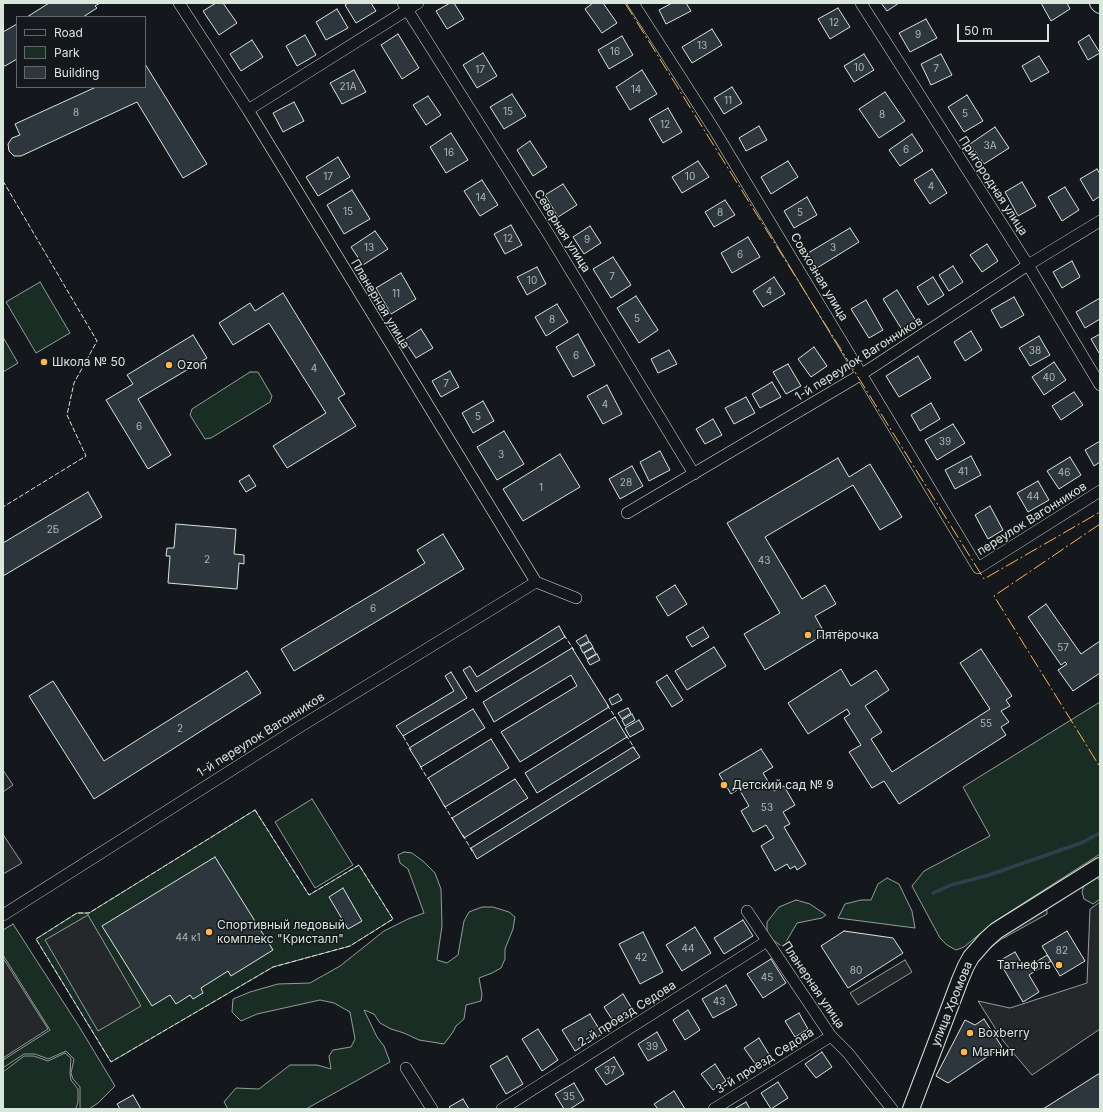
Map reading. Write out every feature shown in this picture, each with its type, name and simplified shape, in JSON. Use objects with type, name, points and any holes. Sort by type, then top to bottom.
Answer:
[{"type":"main road","name":"улица Хромова","points":[[911,1109],[960,980],[971,957],[996,931],[1100,866]]},
{"type":"street","name":"Планерная улица","points":[[180,3],[248,110],[536,582]]},
{"type":"street","points":[[248,110],[405,6],[418,3]]},
{"type":"street","name":"Совхозная улица","points":[[633,3],[715,131],[978,568]]},
{"type":"street","name":"Пригородная улица","points":[[861,3],[1028,265],[1100,385]]},
{"type":"street","name":"Северная улица","points":[[405,6],[551,238],[694,474]]},
{"type":"street","name":"1-й переулок Вагонников","points":[[627,513],[862,374],[1028,265],[1100,221]]},
{"type":"street","name":"переулок Вагонников","points":[[978,568],[1100,491]]},
{"type":"street","points":[[536,582],[576,598]]},
{"type":"street","name":"1-й переулок Вагонников","points":[[3,915],[301,726],[536,582]]},
{"type":"street","name":"Планерная улица","points":[[747,911],[831,1036],[848,1053],[892,1109]]},
{"type":"street","name":"2-й проезд Седова","points":[[502,1109],[767,941]]},
{"type":"street","name":"3-й проезд Седова","points":[[714,1109],[831,1036]]},
{"type":"street","points":[[406,1068],[432,1109]]},
{"type":"green space","points":[[40,282],[70,333],[36,353],[6,302]]},
{"type":"green space","points":[[3,337],[18,363],[3,372]]},
{"type":"green space","points":[[250,372],[258,372],[272,396],[270,402],[211,438],[205,439],[190,415],[192,409]]},
{"type":"green space","points":[[1100,702],[1100,854],[994,922],[964,947],[956,950],[947,945],[940,938],[912,886],[924,871],[990,836],[963,787]]},
{"type":"green space","points":[[312,799],[353,865],[315,888],[275,822]]},
{"type":"green space","name":"Спортивный ледовый комплекс \"Кристалл\"","points":[[255,810],[309,895],[359,865],[393,919],[350,946],[273,967],[111,1062],[36,939],[77,913],[89,913]]},
{"type":"green space","points":[[404,852],[412,853],[435,873],[441,889],[442,926],[437,960],[447,963],[458,955],[464,921],[469,912],[482,907],[493,907],[509,912],[515,917],[513,929],[505,949],[505,959],[501,968],[479,978],[482,994],[481,1001],[466,1005],[464,1019],[456,1026],[444,1044],[419,1040],[391,1029],[380,1023],[374,1014],[364,1010],[377,1037],[384,1046],[390,1062],[306,1109],[228,1109],[224,1102],[236,1088],[259,1089],[290,1065],[317,1065],[331,1069],[329,1056],[333,1050],[351,1047],[355,1039],[350,1012],[334,1003],[320,1000],[257,1014],[241,1021],[232,1012],[233,999],[250,992],[278,984],[310,983],[340,966],[384,931],[424,913],[408,869],[400,863],[398,855]]},
{"type":"green space","points":[[1096,876],[1100,881],[1100,899],[1093,904],[1084,899],[1082,892],[1085,882]]},
{"type":"green space","points":[[887,878],[899,884],[912,911],[915,928],[838,918],[845,904],[861,900],[871,900],[878,884]]},
{"type":"green space","points":[[796,900],[810,904],[826,915],[822,918],[797,923],[783,947],[771,939],[767,932],[767,922],[779,907]]},
{"type":"green space","points":[[1043,909],[1047,910],[1047,914],[1000,940],[983,954],[995,937]]},
{"type":"green space","points":[[13,924],[80,1028],[115,1086],[98,1103],[89,1109],[80,1109],[80,1087],[73,1079],[71,1073],[74,1059],[66,1051],[48,1059],[35,1054],[24,1054],[3,1068],[3,1060],[50,1030],[3,955],[3,930]]},
{"type":"green space","points":[[65,1053],[71,1058],[71,1080],[78,1089],[78,1102],[76,1109],[3,1109],[3,1072],[24,1056],[34,1056],[48,1061]]},
{"type":"shaded area","points":[[3,770],[13,785],[3,792]]},
{"type":"shaded area","points":[[4,836],[22,863],[3,874],[3,837]]},
{"type":"shaded area","points":[[1100,902],[1100,1029],[1032,1075],[1004,1042],[978,1001],[1010,1008],[1087,983],[1090,909]]},
{"type":"shaded area","points":[[88,915],[141,1006],[98,1031],[45,940]]},
{"type":"shaded area","points":[[3,958],[48,1029],[3,1058]]},
{"type":"shaded area","points":[[905,960],[912,972],[858,1005],[850,993]]},
{"type":"building","points":[[49,3],[100,3],[95,6],[97,8],[85,16],[29,16]]},
{"type":"building","points":[[216,3],[223,3],[237,23],[219,35],[203,11]]},
{"type":"building","points":[[348,3],[371,3],[376,11],[356,23],[345,5]]},
{"type":"building","points":[[450,3],[454,3],[464,19],[447,29],[436,11]]},
{"type":"building","points":[[593,3],[603,3],[617,23],[602,33],[585,9]]},
{"type":"building","points":[[672,3],[686,3],[691,11],[666,24],[659,10]]},
{"type":"building","points":[[881,3],[899,3],[887,11]]},
{"type":"building","points":[[1041,3],[1067,3],[1070,9],[1051,21]]},
{"type":"building","points":[[838,8],[850,27],[830,39],[818,19]]},
{"type":"building","points":[[337,9],[348,28],[326,40],[316,22]]},
{"type":"building","points":[[926,19],[937,38],[910,52],[899,33]]},
{"type":"building","points":[[16,25],[16,60],[5,66],[3,65],[3,32]]},
{"type":"building","points":[[712,29],[722,45],[692,63],[682,47]]},
{"type":"building","points":[[398,34],[419,68],[402,79],[381,45]]},
{"type":"building","points":[[305,35],[316,55],[297,66],[286,46]]},
{"type":"building","points":[[1089,35],[1100,53],[1088,60],[1078,42]]},
{"type":"building","points":[[622,36],[633,55],[609,69],[598,50]]},
{"type":"building","points":[[252,40],[263,57],[241,71],[230,54]]},
{"type":"building","points":[[483,53],[497,76],[477,88],[463,65]]},
{"type":"building","points":[[864,54],[874,70],[854,82],[844,66]]},
{"type":"building","points":[[941,54],[952,75],[931,85],[921,64]]},
{"type":"building","points":[[1039,56],[1049,72],[1031,82],[1022,66]]},
{"type":"building","points":[[146,66],[207,164],[183,178],[137,102],[21,156],[14,156],[9,151],[8,144],[12,138],[20,135],[15,124],[94,88],[146,88]]},
{"type":"building","points":[[354,70],[366,92],[342,104],[330,83]]},
{"type":"building","points":[[642,70],[657,94],[630,110],[616,87]]},
{"type":"building","points":[[732,87],[742,103],[724,114],[714,98]]},
{"type":"building","points":[[885,92],[905,121],[879,138],[859,109]]},
{"type":"building","points":[[512,94],[526,116],[504,129],[490,107]]},
{"type":"building","points":[[967,95],[983,121],[964,132],[948,107]]},
{"type":"building","points":[[428,96],[441,115],[426,125],[413,105]]},
{"type":"building","points":[[294,102],[304,121],[283,132],[273,113]]},
{"type":"building","points":[[668,108],[682,132],[663,143],[649,119]]},
{"type":"building","points":[[759,126],[767,140],[746,151],[739,138]]},
{"type":"building","points":[[995,127],[1009,148],[984,164],[970,144]]},
{"type":"building","points":[[451,133],[468,160],[446,173],[430,147]]},
{"type":"building","points":[[912,134],[923,151],[900,166],[889,150]]},
{"type":"building","points":[[530,141],[547,167],[533,176],[517,150]]},
{"type":"building","points":[[338,157],[350,177],[318,196],[306,177]]},
{"type":"building","points":[[698,161],[709,177],[682,193],[672,177]]},
{"type":"building","points":[[788,161],[798,177],[771,194],[761,177]]},
{"type":"building","points":[[932,169],[947,193],[930,204],[914,180]]},
{"type":"building","points":[[1097,169],[1100,174],[1100,196],[1093,201],[1080,179]]},
{"type":"building","points":[[482,180],[498,205],[480,216],[464,191]]},
{"type":"building","points":[[1022,182],[1036,206],[1018,216],[1005,192]]},
{"type":"building","points":[[563,184],[577,205],[558,217],[545,195]]},
{"type":"building","points":[[1065,187],[1079,210],[1062,221],[1048,197]]},
{"type":"building","points":[[352,190],[370,219],[344,234],[327,205]]},
{"type":"building","points":[[807,197],[817,215],[794,228],[784,211]]},
{"type":"building","points":[[725,200],[735,215],[714,227],[705,212]]},
{"type":"building","points":[[511,225],[522,245],[505,254],[494,234]]},
{"type":"building","points":[[590,226],[601,243],[584,254],[573,237]]},
{"type":"building","points":[[850,228],[859,242],[817,268],[808,253]]},
{"type":"building","points":[[375,231],[388,249],[363,265],[351,247]]},
{"type":"building","points":[[748,237],[760,257],[732,273],[721,253]]},
{"type":"building","points":[[987,244],[998,261],[982,272],[970,255]]},
{"type":"building","points":[[613,257],[631,285],[611,298],[593,269]]},
{"type":"building","points":[[1072,261],[1080,277],[1062,288],[1053,272]]},
{"type":"building","points":[[953,266],[963,282],[949,291],[939,275]]},
{"type":"building","points":[[537,267],[546,284],[527,295],[517,277]]},
{"type":"building","points":[[401,273],[416,299],[391,314],[376,288]]},
{"type":"building","points":[[774,277],[785,294],[763,307],[753,291]]},
{"type":"building","points":[[933,277],[944,295],[928,305],[917,287]]},
{"type":"building","points":[[897,290],[918,324],[904,333],[883,299]]},
{"type":"building","points":[[283,293],[345,394],[338,398],[356,426],[287,468],[273,446],[326,413],[269,323],[233,345],[219,323],[250,303],[255,311]]},
{"type":"building","points":[[636,296],[658,330],[639,343],[617,308]]},
{"type":"building","points":[[1014,297],[1024,315],[1001,328],[991,310]]},
{"type":"building","points":[[1100,298],[1100,319],[1085,328],[1076,312]]},
{"type":"building","points":[[866,300],[883,330],[869,338],[851,309]]},
{"type":"building","points":[[557,304],[568,322],[546,336],[535,317]]},
{"type":"building","points":[[421,329],[433,348],[416,358],[404,340]]},
{"type":"building","points":[[971,331],[982,350],[965,361],[954,342]]},
{"type":"building","points":[[578,334],[595,365],[573,377],[556,347]]},
{"type":"building","points":[[1100,334],[1100,353],[1099,353],[1091,339]]},
{"type":"building","points":[[193,335],[207,358],[138,399],[171,455],[148,469],[106,400],[133,384],[127,375]]},
{"type":"building","points":[[1039,336],[1050,355],[1030,366],[1019,348]]},
{"type":"building","points":[[814,347],[827,366],[811,377],[798,359]]},
{"type":"building","points":[[669,350],[677,364],[658,373],[651,359]]},
{"type":"building","points":[[918,356],[931,378],[899,397],[886,376]]},
{"type":"building","points":[[1054,362],[1066,380],[1044,395],[1032,377]]},
{"type":"building","points":[[788,364],[801,386],[786,394],[773,372]]},
{"type":"building","points":[[450,371],[459,387],[441,397],[432,381]]},
{"type":"building","points":[[772,382],[781,397],[760,408],[752,394]]},
{"type":"building","points":[[607,385],[622,414],[603,424],[587,396]]},
{"type":"building","points":[[1074,392],[1083,405],[1061,420],[1052,406]]},
{"type":"building","points":[[746,397],[755,413],[734,424],[725,408]]},
{"type":"building","points":[[483,401],[494,421],[473,433],[462,413]]},
{"type":"building","points":[[931,403],[940,419],[920,431],[911,415]]},
{"type":"building","points":[[713,419],[722,435],[705,444],[696,429]]},
{"type":"building","points":[[953,424],[965,443],[937,460],[925,440]]},
{"type":"building","points":[[504,431],[524,464],[497,480],[477,447]]},
{"type":"building","points":[[1100,441],[1100,462],[1094,466],[1085,450]]},
{"type":"building","points":[[660,451],[670,470],[649,481],[640,462]]},
{"type":"building","points":[[560,454],[580,487],[523,521],[503,489]]},
{"type":"building","points":[[971,456],[981,475],[955,489],[945,470]]},
{"type":"building","points":[[1070,457],[1081,475],[1059,489],[1047,471]]},
{"type":"building","points":[[838,458],[849,477],[870,464],[902,517],[880,530],[853,485],[765,537],[802,599],[825,585],[836,604],[815,616],[825,634],[765,670],[744,634],[780,613],[727,523]]},
{"type":"building","points":[[632,466],[643,486],[620,499],[609,479]]},
{"type":"building","points":[[249,475],[256,486],[246,492],[239,481]]},
{"type":"building","points":[[1038,481],[1049,500],[1028,512],[1017,493]]},
{"type":"building","points":[[88,492],[102,517],[3,576],[3,543]]},
{"type":"building","points":[[990,506],[1003,530],[988,539],[975,515]]},
{"type":"building","points":[[176,524],[236,529],[234,554],[244,555],[244,564],[239,563],[237,589],[168,583],[170,556],[166,556],[167,548],[174,548]]},
{"type":"building","points":[[443,534],[464,569],[294,671],[281,649],[425,563],[417,550]]},
{"type":"building","points":[[675,585],[687,604],[668,616],[656,597]]},
{"type":"building","points":[[1046,604],[1081,654],[1100,641],[1100,673],[1073,691],[1058,670],[1067,664],[1065,662],[1061,665],[1028,617]]},
{"type":"building","points":[[559,626],[565,637],[476,692],[463,670],[470,666],[477,677]]},
{"type":"building","points":[[703,627],[709,637],[692,647],[686,637]]},
{"type":"building","points":[[586,635],[589,641],[580,646],[576,641]]},
{"type":"building","points":[[590,642],[593,647],[583,653],[580,647]]},
{"type":"building","points":[[714,647],[726,666],[687,690],[675,671]]},
{"type":"building","points":[[572,648],[609,707],[520,762],[501,732],[577,686],[571,675],[494,722],[483,702]]},
{"type":"building","points":[[593,648],[596,654],[587,659],[584,653]]},
{"type":"building","points":[[981,649],[1012,696],[1006,700],[1010,706],[1001,711],[1009,722],[1001,727],[1006,735],[899,804],[884,781],[872,788],[849,752],[861,745],[844,718],[850,714],[847,709],[808,734],[788,703],[841,669],[851,686],[876,670],[889,690],[865,706],[882,732],[871,739],[892,772],[990,709],[960,663]]},
{"type":"building","points":[[597,654],[600,660],[590,665],[587,660]]},
{"type":"building","points":[[247,671],[261,693],[94,799],[29,696],[53,681],[104,761]]},
{"type":"building","points":[[451,672],[467,698],[403,736],[396,726],[454,691],[445,676]]},
{"type":"building","points":[[667,675],[683,700],[672,707],[656,682]]},
{"type":"building","points":[[618,694],[622,700],[612,705],[609,699]]},
{"type":"building","points":[[628,708],[631,713],[622,719],[618,713]]},
{"type":"building","points":[[473,709],[485,728],[421,767],[409,748]]},
{"type":"building","points":[[632,714],[635,720],[625,726],[622,720]]},
{"type":"building","points":[[615,717],[627,737],[537,793],[525,773]]},
{"type":"building","points":[[639,720],[644,729],[630,737],[625,728]]},
{"type":"building","points":[[491,739],[509,768],[445,807],[428,778]]},
{"type":"building","points":[[633,747],[640,757],[477,859],[471,848]]},
{"type":"building","points":[[761,749],[773,767],[763,773],[774,791],[784,786],[795,805],[783,812],[790,824],[784,827],[806,864],[797,870],[795,866],[790,869],[787,864],[775,871],[761,846],[774,838],[766,825],[753,832],[741,811],[749,806],[739,789],[731,794],[719,774]]},
{"type":"building","points":[[515,779],[528,798],[464,838],[452,818]]},
{"type":"building","points":[[215,857],[273,950],[231,976],[228,971],[201,988],[203,993],[193,999],[190,995],[176,1004],[170,995],[152,1006],[102,926]]},
{"type":"building","points":[[343,888],[362,921],[348,929],[329,897]]},
{"type":"building","points":[[743,920],[753,936],[724,954],[714,938]]},
{"type":"building","points":[[695,927],[711,953],[682,971],[666,945]]},
{"type":"building","points":[[844,931],[893,938],[903,953],[848,988],[821,946]]},
{"type":"building","points":[[1067,931],[1085,961],[1060,976],[1042,946]]},
{"type":"building","points":[[643,932],[663,972],[640,984],[619,944]]},
{"type":"building","points":[[1015,952],[1025,969],[1047,955],[1051,961],[1029,975],[1039,992],[1023,1002],[999,961]]},
{"type":"building","points":[[771,959],[786,983],[763,998],[747,974]]},
{"type":"building","points":[[726,985],[737,1005],[713,1018],[702,999]]},
{"type":"building","points":[[623,994],[634,1012],[615,1024],[604,1007]]},
{"type":"building","points":[[688,1010],[700,1030],[685,1040],[673,1020]]},
{"type":"building","points":[[799,1013],[808,1029],[795,1037],[785,1021]]},
{"type":"building","points":[[590,1014],[602,1034],[575,1051],[562,1030]]},
{"type":"building","points":[[984,1019],[1002,1047],[948,1083],[936,1076],[965,1020],[975,1025]]},
{"type":"building","points":[[538,1029],[558,1060],[542,1071],[522,1039]]},
{"type":"building","points":[[657,1032],[667,1050],[648,1061],[638,1044]]},
{"type":"building","points":[[759,1038],[770,1056],[756,1065],[744,1048]]},
{"type":"building","points":[[822,1052],[832,1067],[816,1078],[805,1064]]},
{"type":"building","points":[[507,1056],[523,1084],[506,1094],[490,1066]]},
{"type":"building","points":[[614,1057],[624,1074],[606,1085],[595,1069]]},
{"type":"building","points":[[715,1064],[726,1081],[713,1090],[701,1074]]},
{"type":"building","points":[[1100,1073],[1100,1109],[1043,1109]]},
{"type":"building","points":[[778,1082],[788,1098],[771,1109],[761,1093]]},
{"type":"building","points":[[574,1083],[584,1100],[570,1109],[564,1109],[555,1094]]},
{"type":"building","points":[[674,1091],[685,1109],[658,1109],[654,1104]]},
{"type":"building","points":[[133,1095],[141,1109],[120,1109],[117,1104]]},
{"type":"building","points":[[463,1099],[469,1109],[451,1109],[449,1107]]},
{"type":"building","points":[[746,1102],[750,1109],[734,1109]]},
{"type":"waterway","points":[[933,893],[951,885],[989,875],[1081,843],[1100,833]]},
{"type":"fence","points":[[3,181],[97,341],[74,383],[67,415],[86,456],[3,507]]},
{"type":"fence","points":[[564,635],[574,650]]},
{"type":"fence","points":[[607,705],[616,718]]},
{"type":"fence","points":[[626,735],[635,749]]},
{"type":"fence","points":[[403,736],[411,750]]},
{"type":"fence","points":[[420,766],[428,779]]},
{"type":"fence","points":[[444,805],[453,820]]},
{"type":"fence","points":[[255,810],[309,895],[359,865],[393,919],[350,946],[273,967],[111,1062],[36,939],[77,913],[89,913],[255,810]]},
{"type":"fence","points":[[463,835],[472,851]]},
{"type":"power","points":[[625,3],[984,579],[1100,512]]},
{"type":"power","points":[[1100,524],[994,596],[1100,767]]},
{"type":"place","name":"Школа № 50","points":[[44,362]]},
{"type":"place","name":"Ozon","points":[[169,365]]},
{"type":"place","name":"Пятёрочка","points":[[808,635]]},
{"type":"place","name":"Детский сад № 9","points":[[724,785]]},
{"type":"place","name":"Спортивный ледовый комплекс \"Кристалл\"","points":[[209,932]]},
{"type":"place","name":"Татнефть","points":[[1059,965]]},
{"type":"place","name":"Boxberry","points":[[970,1033]]},
{"type":"place","name":"Магнит","points":[[964,1052]]}]
